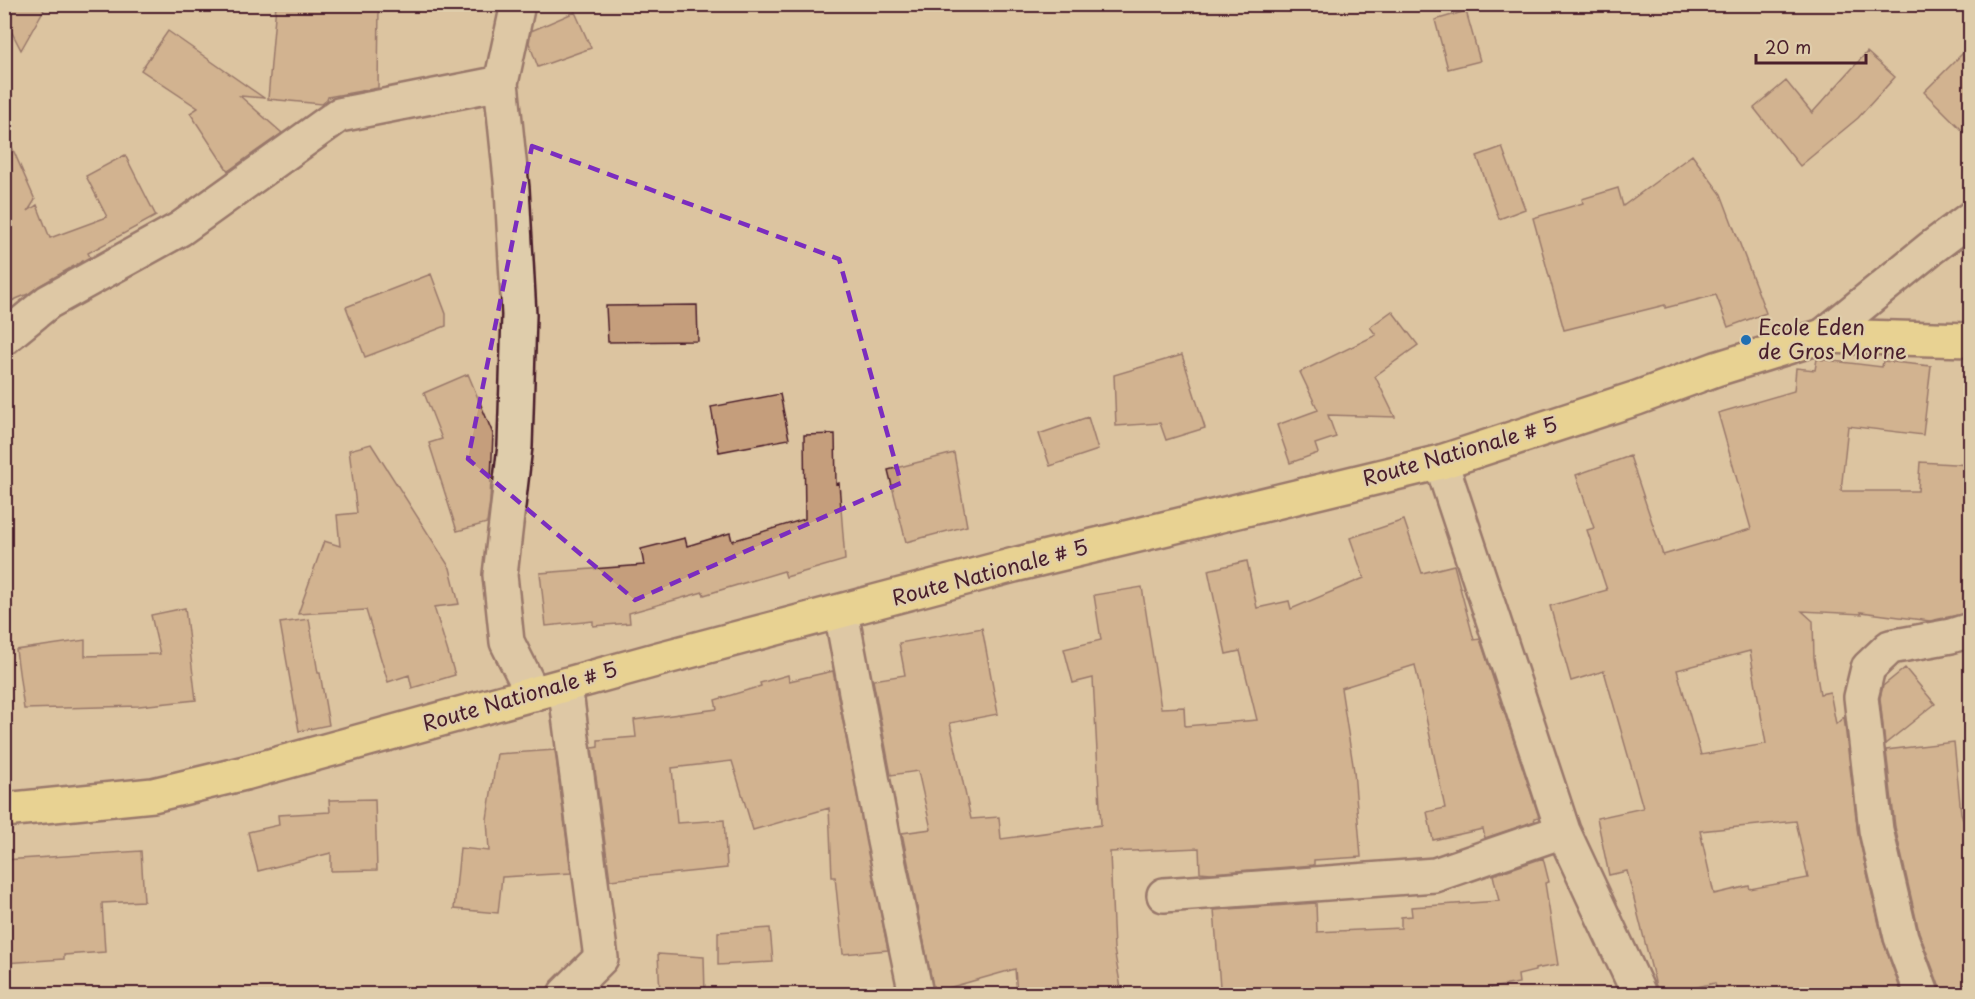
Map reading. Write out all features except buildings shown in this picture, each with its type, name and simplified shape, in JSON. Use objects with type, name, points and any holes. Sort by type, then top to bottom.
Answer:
[{"type":"main road","name":"Route Nationale # 5","points":[[4,810],[153,795],[245,773],[565,686],[659,658],[842,612],[1014,565],[1441,462],[1637,398],[1716,369],[1823,336],[1971,340]]},
{"type":"street","points":[[518,4],[501,83],[512,189],[519,315],[515,446],[500,575],[507,642],[533,694]]},
{"type":"street","points":[[4,338],[48,302],[180,229],[339,115],[501,83]]},
{"type":"street","points":[[1823,336],[1931,248],[1971,219]]},
{"type":"street","points":[[1441,462],[1563,831],[1640,994]]},
{"type":"street","points":[[842,612],[884,841],[916,994]]},
{"type":"street","points":[[1922,994],[1900,937],[1876,830],[1860,697],[1868,668],[1890,647],[1971,630]]},
{"type":"street","points":[[565,686],[601,958],[565,994]]},
{"type":"street","points":[[1164,895],[1435,875],[1563,831]]},
{"type":"highlighted area","points":[[532,146],[839,259],[901,483],[635,600],[468,459]]},
{"type":"place","name":"Ecole Eden de Gros Morne","points":[[1746,340]]}]
